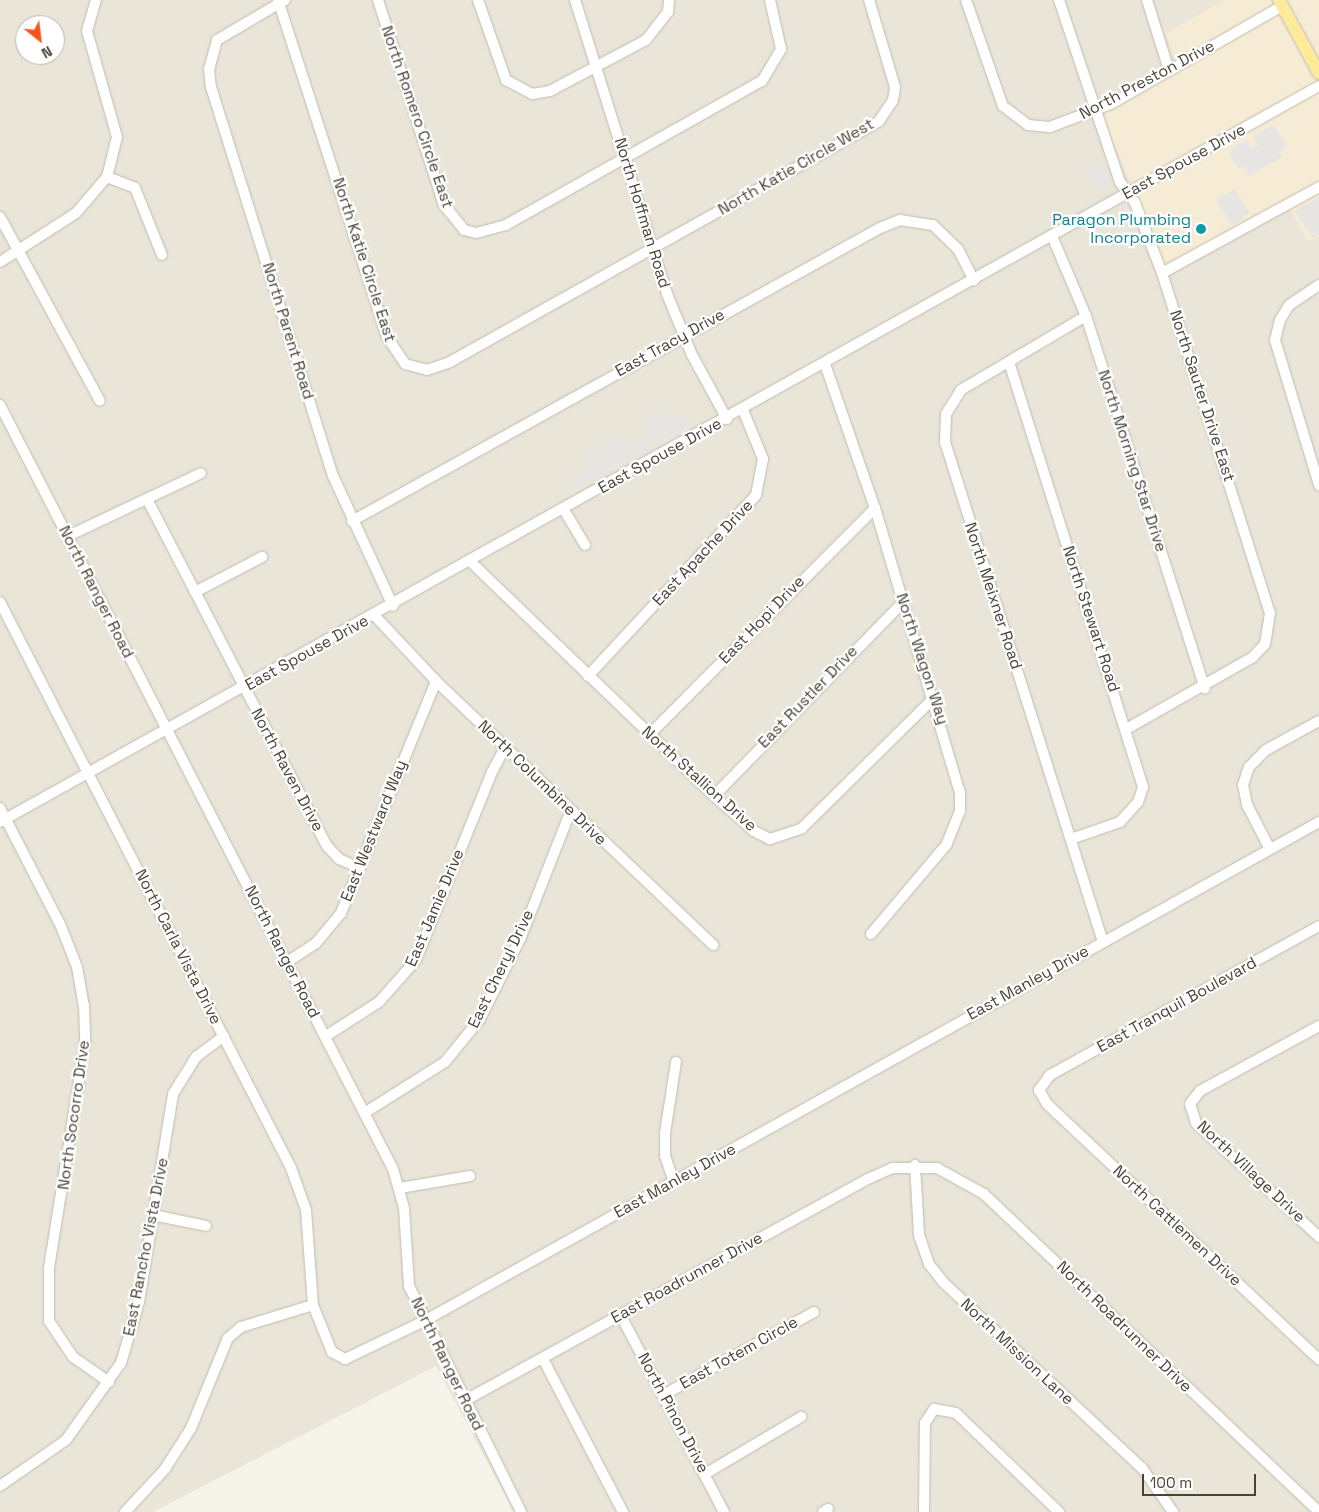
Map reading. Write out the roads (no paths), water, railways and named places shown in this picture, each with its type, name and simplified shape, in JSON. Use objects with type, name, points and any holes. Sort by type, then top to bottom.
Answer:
[{"type":"main road","points":[[1281,3],[1319,73]]},
{"type":"street","points":[[0,262],[20,251],[76,213],[107,177],[117,137],[90,48],[90,12],[96,0]]},
{"type":"street","name":"North Romero Circle East","points":[[378,0],[444,204],[464,230],[492,231],[624,158]]},
{"type":"street","points":[[478,0],[506,80],[517,89],[532,94],[550,91],[646,40],[668,12],[669,0]]},
{"type":"street","name":"North Hoffman Road","points":[[575,0],[624,158],[683,336],[727,419]]},
{"type":"street","points":[[624,158],[762,81],[781,49],[770,0]]},
{"type":"street","name":"North Katie Circle West","points":[[654,249],[879,121],[893,100],[895,87],[869,0]]},
{"type":"street","name":"North Preston Drive","points":[[966,0],[996,91],[1013,118],[1050,127],[1095,111],[1169,70],[1281,3]]},
{"type":"street","name":"North Sauter Drive East","points":[[1059,0],[1095,111],[1162,273],[1270,613],[1265,644],[1239,668],[1126,729]]},
{"type":"street","points":[[1147,0],[1169,70]]},
{"type":"street","name":"North Katie Circle East","points":[[281,1],[387,337],[406,364],[427,370],[450,362],[654,249]]},
{"type":"street","name":"North Parent Road","points":[[281,1],[227,32],[212,49],[211,87],[334,476],[352,521],[393,606]]},
{"type":"street","name":"East Spouse Drive","points":[[3,821],[168,732],[1319,86]]},
{"type":"street","points":[[107,177],[134,188],[162,255]]},
{"type":"street","points":[[1162,273],[1319,187]]},
{"type":"street","points":[[0,217],[100,401]]},
{"type":"street","name":"East Tracy Drive","points":[[352,521],[683,336],[900,220],[916,219],[946,234],[974,280]]},
{"type":"street","name":"North Morning Star Drive","points":[[1052,236],[1086,316],[1205,688]]},
{"type":"street","points":[[1319,285],[1289,305],[1280,320],[1275,340],[1319,485]]},
{"type":"street","name":"North Meixner Road","points":[[1086,316],[1009,362],[951,400],[945,442],[1103,942]]},
{"type":"street","name":"North Stewart Road","points":[[1009,362],[1143,787],[1138,802],[1113,825],[1071,839]]},
{"type":"street","name":"North Wagon Way","points":[[825,364],[875,508],[935,697],[952,756],[960,812],[936,859],[871,934]]},
{"type":"street","name":"North Ranger Road","points":[[0,405],[366,1112],[400,1188],[409,1286],[424,1321],[521,1512]]},
{"type":"street","name":"East Apache Drive","points":[[588,676],[756,494],[763,459],[743,410]]},
{"type":"street","points":[[68,536],[200,473]]},
{"type":"street","name":"North Raven Drive","points":[[147,498],[244,688],[328,846],[338,859],[360,868]]},
{"type":"street","name":"East Hopi Drive","points":[[650,734],[875,508]]},
{"type":"street","points":[[564,510],[585,545]]},
{"type":"street","points":[[196,592],[262,557]]},
{"type":"street","name":"North Stallion Drive","points":[[472,562],[714,796],[754,832],[770,839],[786,837],[801,828],[935,697]]},
{"type":"street","name":"East Rustler Drive","points":[[714,796],[904,600]]},
{"type":"street","name":"North Carla Vista Drive","points":[[0,602],[4,619],[89,775],[224,1036],[302,1195],[309,1233],[313,1305]]},
{"type":"street","name":"North Columbine Drive","points":[[375,616],[436,681],[713,945]]},
{"type":"street","name":"East Westward Way","points":[[287,962],[329,930],[360,868],[436,681]]},
{"type":"street","points":[[1270,849],[1247,805],[1243,784],[1249,767],[1266,750],[1319,721]]},
{"type":"street","name":"East Jamie Drive","points":[[326,1036],[379,1002],[416,960],[492,772],[505,748]]},
{"type":"street","name":"North Socorro Drive","points":[[0,808],[3,821],[60,924],[77,967],[84,1006],[85,1043],[49,1269],[49,1321],[73,1357],[109,1382]]},
{"type":"street","name":"East Cheryl Drive","points":[[366,1112],[445,1062],[480,1019],[521,937],[570,810]]},
{"type":"street","name":"East Manley Drive","points":[[313,1305],[332,1352],[345,1359],[424,1321],[1319,822]]},
{"type":"street","name":"East Tranquil Boulevard","points":[[1040,1090],[1050,1075],[1319,926]]},
{"type":"street","name":"North Village Drive","points":[[1319,1026],[1200,1091],[1190,1104],[1196,1123],[1319,1237]]},
{"type":"street","name":"East Rancho Vista Drive","points":[[0,1486],[66,1440],[109,1382],[133,1328],[173,1094],[196,1057],[224,1036]]},
{"type":"street","points":[[674,1182],[665,1156],[665,1133],[676,1062]]},
{"type":"street","name":"North Cattlemen Drive","points":[[1040,1090],[1047,1104],[1319,1359]]},
{"type":"street","name":"East Roadrunner Drive","points":[[464,1400],[870,1178],[892,1168],[915,1165]]},
{"type":"street","name":"North Mission Lane","points":[[915,1165],[919,1235],[929,1264],[942,1282],[1142,1468],[1173,1512]]},
{"type":"street","name":"North Roadrunner Drive","points":[[915,1165],[955,1174],[984,1194],[1319,1512]]},
{"type":"street","points":[[400,1188],[470,1176]]},
{"type":"street","points":[[153,1215],[206,1226]]},
{"type":"street","points":[[126,1512],[165,1469],[191,1428],[228,1338],[241,1327],[313,1305]]},
{"type":"street","name":"East Totem Circle","points":[[665,1394],[814,1312]]},
{"type":"street","name":"North Pinon Drive","points":[[620,1314],[665,1394],[724,1512]]},
{"type":"street","points":[[543,1358],[622,1512]]},
{"type":"street","points":[[924,1512],[925,1423],[934,1409],[956,1413],[1059,1512]]},
{"type":"street","points":[[705,1474],[801,1418]]},
{"type":"place","name":"Paragon Plumbing Incorporated","points":[[1201,229]]}]
